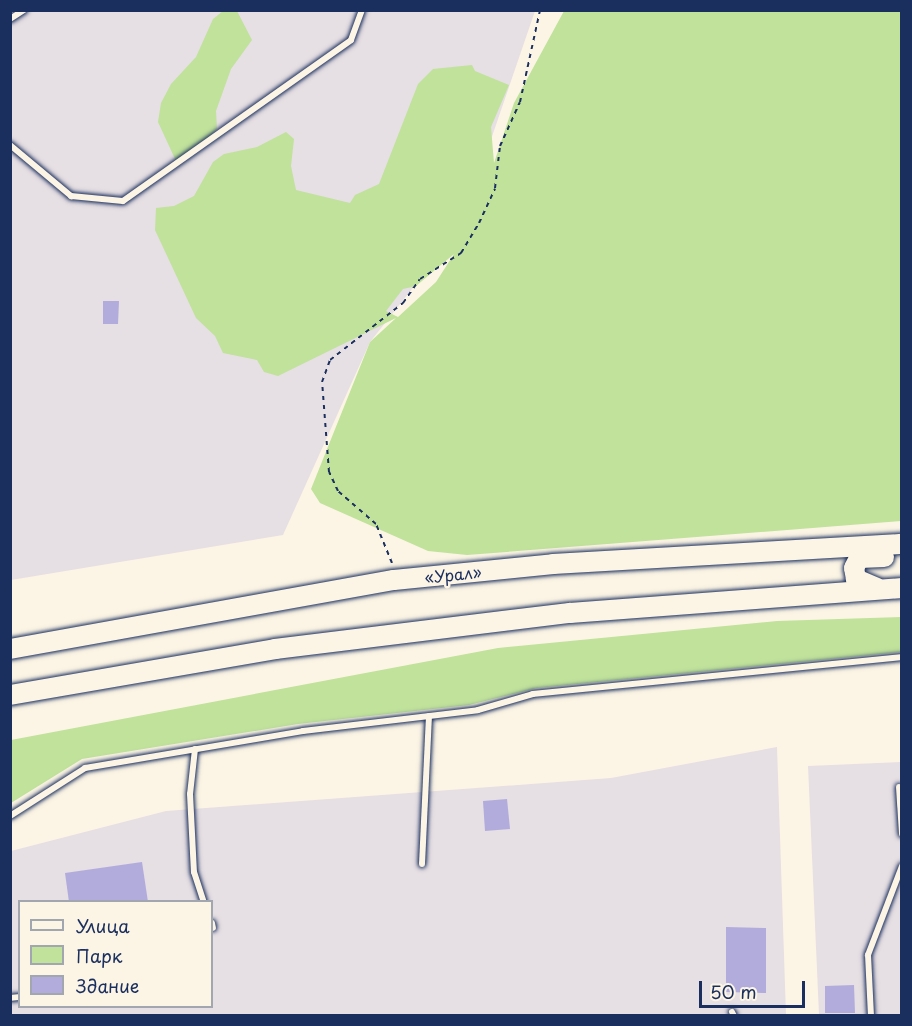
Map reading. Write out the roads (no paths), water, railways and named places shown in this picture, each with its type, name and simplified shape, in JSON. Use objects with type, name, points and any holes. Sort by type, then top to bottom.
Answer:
[{"type":"main road","name":"«Урал»","points":[[10,649],[394,580],[564,563],[902,544]]},
{"type":"main road","points":[[878,588],[856,579],[860,558],[902,556]]},
{"type":"main road","points":[[10,694],[286,647],[570,613],[878,588],[902,588]]},
{"type":"lane","points":[[10,19],[24,10]]},
{"type":"lane","points":[[10,146],[71,196],[123,201],[351,40],[362,10]]},
{"type":"lane","points":[[10,816],[85,768],[195,749],[478,710],[533,694],[902,657]]},
{"type":"lane","points":[[422,864],[429,716]]},
{"type":"lane","points":[[195,749],[190,794],[194,872],[203,900]]},
{"type":"lane","points":[[899,787],[902,834]]},
{"type":"lane","points":[[872,1016],[868,955],[902,866]]}]
